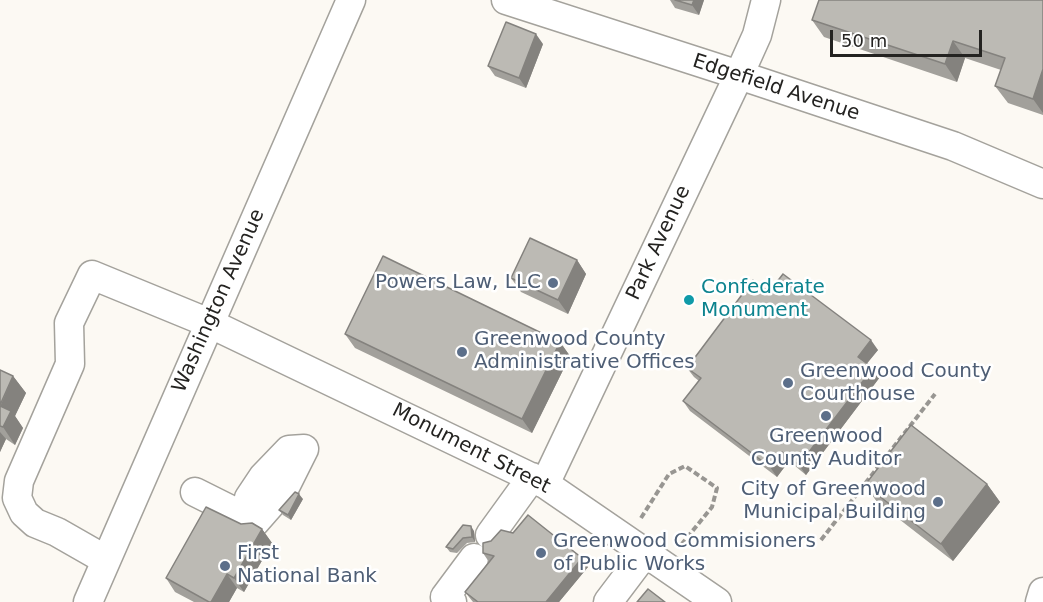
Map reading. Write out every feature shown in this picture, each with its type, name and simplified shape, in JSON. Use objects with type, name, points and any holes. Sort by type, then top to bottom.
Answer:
[{"type":"street","name":"Washington Avenue","points":[[88,602],[351,0]]},
{"type":"street","name":"Edgefield Avenue","points":[[506,0],[953,146],[1043,184]]},
{"type":"street","name":"Park Avenue","points":[[490,535],[539,481],[739,75],[757,35],[766,0]]},
{"type":"street","name":"Monument Street","points":[[106,560],[57,532],[35,523],[24,513],[18,498],[19,482],[70,364],[69,323],[92,275],[209,323],[539,481],[717,602]]},
{"type":"street","points":[[195,492],[248,518],[245,517],[249,498],[263,477],[296,450],[298,451],[275,484]]},
{"type":"street","points":[[608,602],[645,553]]},
{"type":"street","points":[[452,602],[445,597],[474,558]]},
{"type":"street","points":[[1040,602],[1043,592]]},
{"type":"path","points":[[821,540],[935,394]]},
{"type":"path","points":[[641,518],[669,474],[685,466],[717,488],[712,507],[681,545]]},
{"type":"building","points":[[675,0],[694,0],[692,5]]},
{"type":"building","points":[[819,0],[1043,0],[1043,69],[1033,99],[995,86],[1005,58],[953,41],[945,64],[812,20]]},
{"type":"building","points":[[506,22],[536,34],[519,78],[488,66]]},
{"type":"building","points":[[530,238],[577,260],[558,300],[511,278]]},
{"type":"building","name":"Greenwood County Administrative Offices","points":[[383,256],[560,342],[522,419],[345,334]]},
{"type":"building","name":"Greenwood County Courthouse","points":[[783,274],[871,340],[858,357],[873,368],[799,465],[782,452],[770,467],[683,401],[701,378],[687,368],[753,280],[769,292]]},
{"type":"building","points":[[0,370],[13,376],[0,405]]},
{"type":"building","points":[[0,406],[11,411],[3,427],[0,426]]},
{"type":"building","name":"City of Greenwood Municipal Building","points":[[911,425],[987,484],[941,544],[865,485]]},
{"type":"building","points":[[295,492],[299,494],[288,515],[279,510]]},
{"type":"building","name":"First National Bank","points":[[206,507],[241,524],[252,523],[262,529],[234,578],[227,574],[211,602],[166,578]]},
{"type":"building","name":"Greenwood Commisioners of Public Works","points":[[528,515],[582,558],[546,602],[478,602],[465,592],[494,556],[483,553],[483,543],[491,541],[501,530],[513,533]]},
{"type":"building","points":[[463,525],[471,526],[472,537],[463,538],[453,549],[446,547]]},
{"type":"building","points":[[648,589],[665,602],[637,602]]},
{"type":"place","name":"Powers Law, LLC","points":[[553,283]]},
{"type":"place","name":"Confederate Monument","points":[[689,300]]},
{"type":"place","name":"Greenwood County Administrative Offices","points":[[462,352]]},
{"type":"place","name":"Greenwood County Courthouse","points":[[788,383]]},
{"type":"place","name":"Greenwood County Auditor","points":[[826,416]]},
{"type":"place","name":"City of Greenwood Municipal Building","points":[[938,502]]},
{"type":"place","name":"Greenwood Commisioners of Public Works","points":[[541,553]]},
{"type":"place","name":"First National Bank","points":[[225,566]]}]
